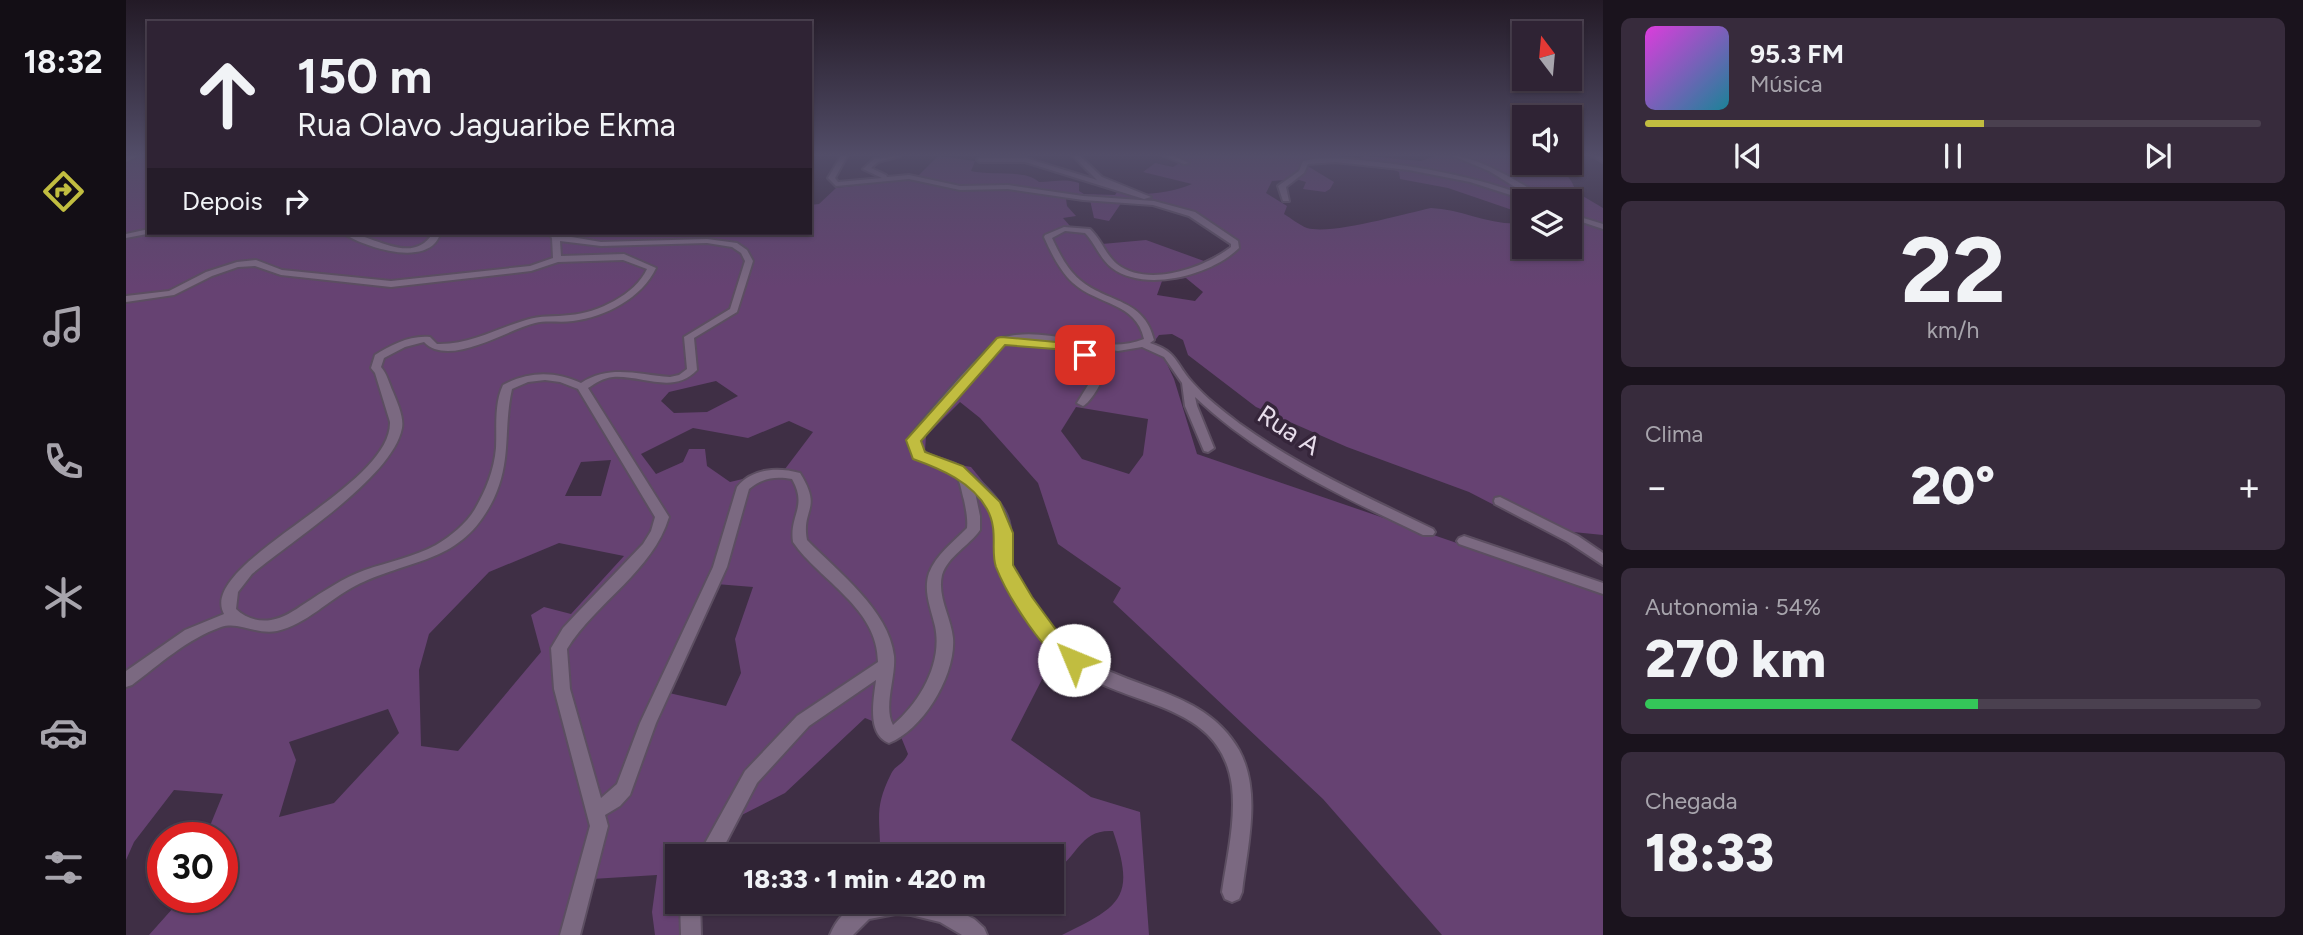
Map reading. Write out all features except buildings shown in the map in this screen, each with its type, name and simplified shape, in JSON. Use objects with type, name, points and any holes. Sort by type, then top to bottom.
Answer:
[{"type":"street","points":[[1101,200],[1170,206]]},
{"type":"street","points":[[1150,200],[1199,218],[1235,243],[1235,248],[1187,274],[1165,278],[1137,275],[1117,267],[1087,231],[1064,229],[1048,237],[1061,261],[1080,285],[1124,306],[1142,322],[1149,340],[1143,344],[1098,345],[1025,336],[1001,341],[913,440],[919,455],[958,470],[979,487],[994,506],[1005,533],[1004,565],[1025,602],[1058,648],[1074,660],[1123,686],[1191,711],[1216,731],[1232,755],[1243,793],[1232,892]]},
{"type":"street","points":[[1582,220],[1603,227]]},
{"type":"street","points":[[126,236],[147,231]]},
{"type":"street","points":[[352,235],[390,251],[405,251],[431,243],[436,235]]},
{"type":"street","points":[[557,259],[554,235],[601,244],[707,241],[734,245],[744,252],[749,261],[734,310],[689,337],[692,370],[688,375],[664,380],[606,373],[592,378],[582,387]]},
{"type":"street","points":[[126,299],[171,293],[209,274],[237,265],[256,264],[281,272],[391,284],[531,268],[557,259],[624,257],[652,268],[650,277],[636,289],[598,312],[573,318],[533,320],[461,348],[434,346],[426,339],[416,339],[405,342],[379,357],[376,368],[380,372],[396,430],[383,458],[341,499],[255,563],[237,580],[228,604],[236,617]]},
{"type":"street","points":[[1001,341],[1056,346],[1093,359],[1101,372],[1083,403]]},
{"type":"street","name":"Rua A","points":[[1143,344],[1165,351],[1175,360],[1187,383],[1267,447],[1327,483],[1428,532]]},
{"type":"street","points":[[126,680],[187,634],[206,624],[236,617],[260,626],[272,626],[288,621],[351,581],[440,549],[478,515],[499,467],[503,401],[507,387],[533,377],[550,376],[566,379],[582,387],[662,517],[661,526],[648,546],[598,598],[559,648],[562,688],[597,810],[598,839],[570,935]]},
{"type":"street","points":[[1187,383],[1192,406],[1209,448]]},
{"type":"street","points":[[597,810],[614,800],[624,789],[648,723],[720,567],[743,487],[751,479],[786,473],[796,476],[805,490],[807,507],[799,528],[800,542],[861,605],[881,636],[887,664],[880,721],[889,735],[905,727],[921,706],[939,669],[945,646],[934,587],[936,574],[973,530],[975,522],[964,477]]},
{"type":"street","points":[[1500,500],[1573,540],[1603,560]]},
{"type":"street","points":[[1464,541],[1603,589]]},
{"type":"street","points":[[715,844],[751,777],[803,721],[887,664]]},
{"type":"street","points":[[840,935],[865,909],[884,905],[932,909],[965,923],[976,935]]},
{"type":"street","points":[[690,914],[691,935]]},
{"type":"shaded area","points":[[126,200],[147,200],[147,235],[812,235],[812,205],[819,204],[824,200],[1066,200],[1067,206],[1076,216],[1063,218],[1070,226],[1094,232],[1102,244],[1146,240],[1204,261],[1234,246],[1229,238],[1179,210],[1122,202],[1109,221],[1094,218],[1090,200],[1081,200],[1277,200],[1287,206],[1284,214],[1307,228],[1318,229],[1350,226],[1431,208],[1443,209],[1512,224],[1512,259],[1582,259],[1582,200],[1589,200],[1603,208],[1603,535],[1553,530],[1529,523],[1469,492],[1347,447],[1256,407],[1188,355],[1183,340],[1172,334],[1159,335],[1150,347],[1161,351],[1174,379],[1197,454],[1603,593],[1603,935],[1442,935],[1323,799],[1113,602],[1121,588],[1058,544],[1038,483],[980,418],[960,402],[926,436],[925,451],[934,460],[971,467],[1002,505],[1011,559],[1021,586],[1058,648],[1011,740],[1091,797],[1140,812],[1149,935],[1062,935],[1098,916],[1118,897],[1123,886],[1123,871],[1113,831],[1093,834],[1064,864],[1064,844],[880,844],[879,815],[885,786],[893,771],[908,754],[899,732],[865,718],[785,793],[718,827],[712,844],[665,844],[665,914],[691,914],[687,935],[655,935],[652,912],[657,875],[592,879],[578,935],[149,935],[169,913],[238,913],[238,822],[212,822],[223,794],[174,790],[134,842],[126,860]],"holes":[[[1186,278],[1203,292],[1195,301],[1157,295],[1162,281]],[[716,381],[738,396],[707,412],[674,413],[661,401],[669,392]],[[1076,407],[1148,419],[1143,455],[1129,474],[1082,459],[1061,431]],[[789,421],[813,432],[785,469],[730,482],[707,466],[705,449],[689,449],[683,462],[656,474],[641,454],[693,428],[748,438]],[[611,460],[601,496],[565,496],[581,462]],[[559,543],[624,556],[571,614],[544,607],[531,615],[541,652],[458,751],[421,746],[419,670],[429,634],[489,572]],[[716,584],[753,587],[735,639],[741,673],[726,706],[669,693]],[[388,709],[399,733],[334,803],[279,817],[296,760],[289,742]]]},
{"type":"shaded area","points":[[1482,200],[1512,200],[1512,210]]},
{"type":"route","points":[[1074,660],[1058,648],[1025,602],[1004,565],[1002,551],[1005,533],[1002,520],[994,506],[979,487],[958,470],[919,455],[914,449],[913,440],[1001,341],[1032,342],[1085,355]]}]
